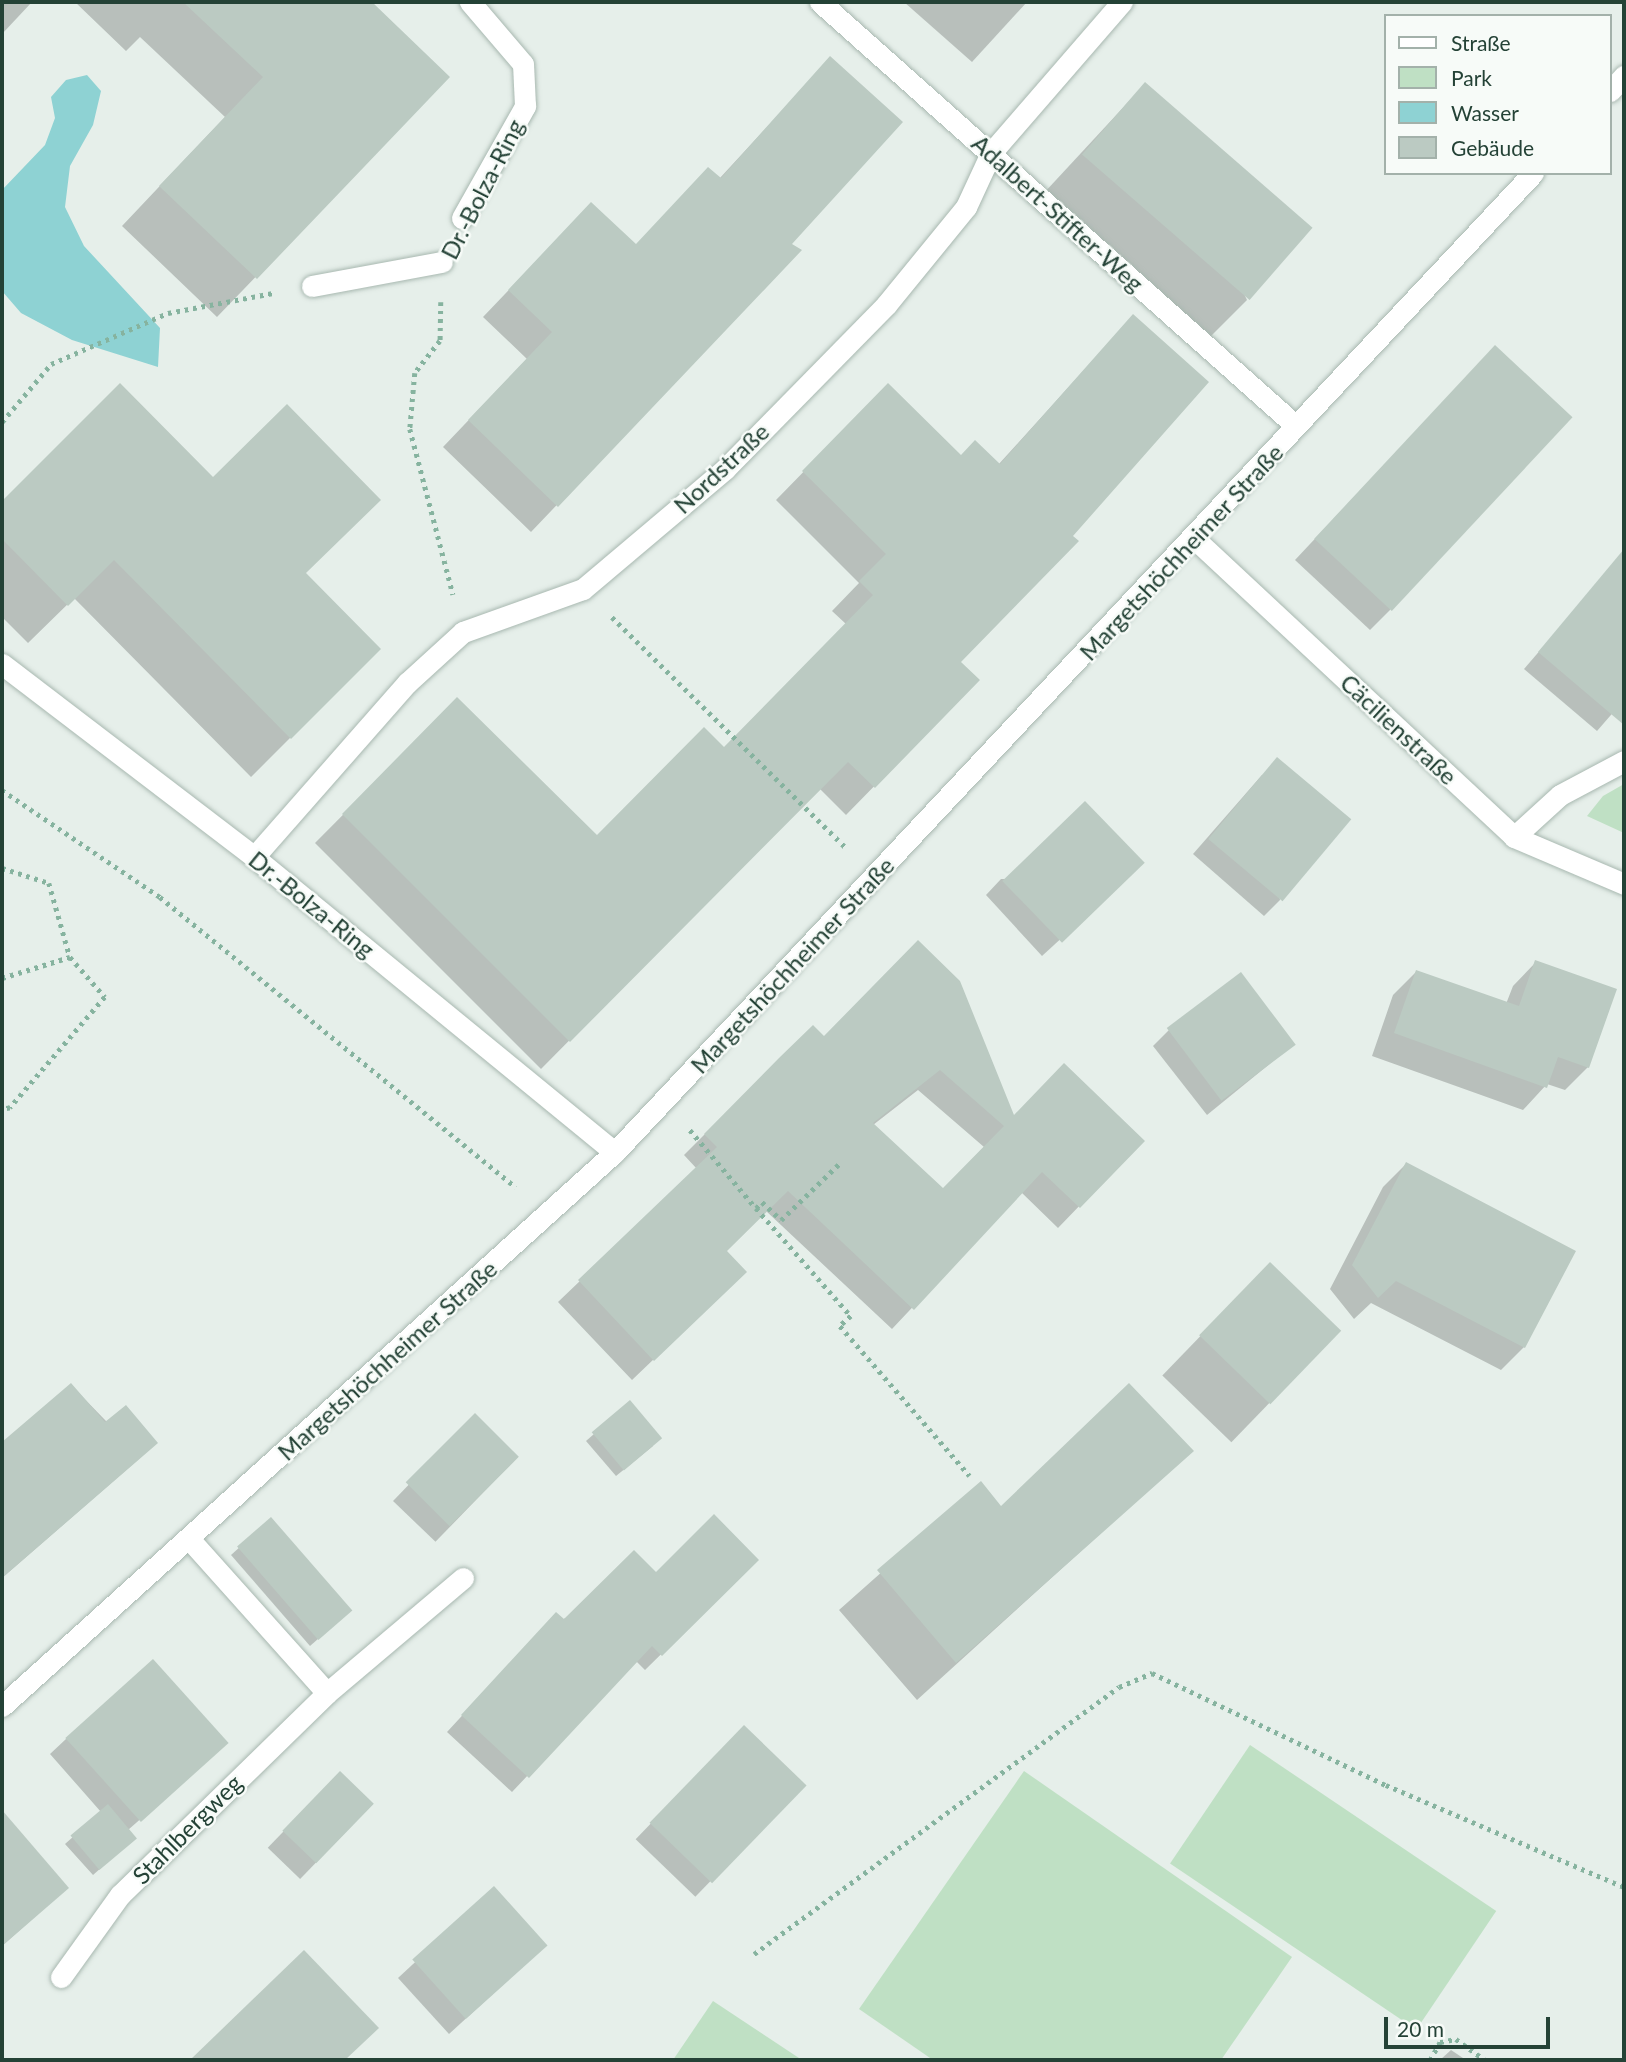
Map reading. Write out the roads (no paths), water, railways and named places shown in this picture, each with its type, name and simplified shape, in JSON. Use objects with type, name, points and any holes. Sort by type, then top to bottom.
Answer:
[{"type":"street","name":"Dr.-Bolza-Ring","points":[[462,218],[525,106],[523,64],[470,2]]},
{"type":"street","name":"Adalbert-Stifter-Weg","points":[[820,2],[1296,426]]},
{"type":"street","name":"Nordstraße","points":[[254,857],[407,683],[463,632],[583,589],[725,469],[886,305],[966,206],[991,153],[1122,2]]},
{"type":"street","points":[[1612,89],[1624,76]]},
{"type":"street","name":"Margetshöchheimer Straße","points":[[5,1697],[190,1540],[615,1152],[1196,540],[1296,426],[1531,175]]},
{"type":"street","points":[[312,286],[442,262]]},
{"type":"street","name":"Cäcilienstraße","points":[[1196,540],[1514,837],[1624,884]]},
{"type":"street","name":"Dr.-Bolza-Ring","points":[[2,664],[254,857],[615,1152]]},
{"type":"street","points":[[1514,837],[1560,795],[1624,761]]},
{"type":"street","points":[[190,1540],[327,1693]]},
{"type":"street","name":"Stahlbergweg","points":[[61,1977],[120,1895],[327,1693],[463,1578]]},
{"type":"water","points":[[87,75],[101,91],[93,125],[70,166],[65,207],[84,246],[160,328],[158,367],[72,340],[21,313],[2,291],[2,190],[45,145],[55,118],[51,97],[66,80]]}]
